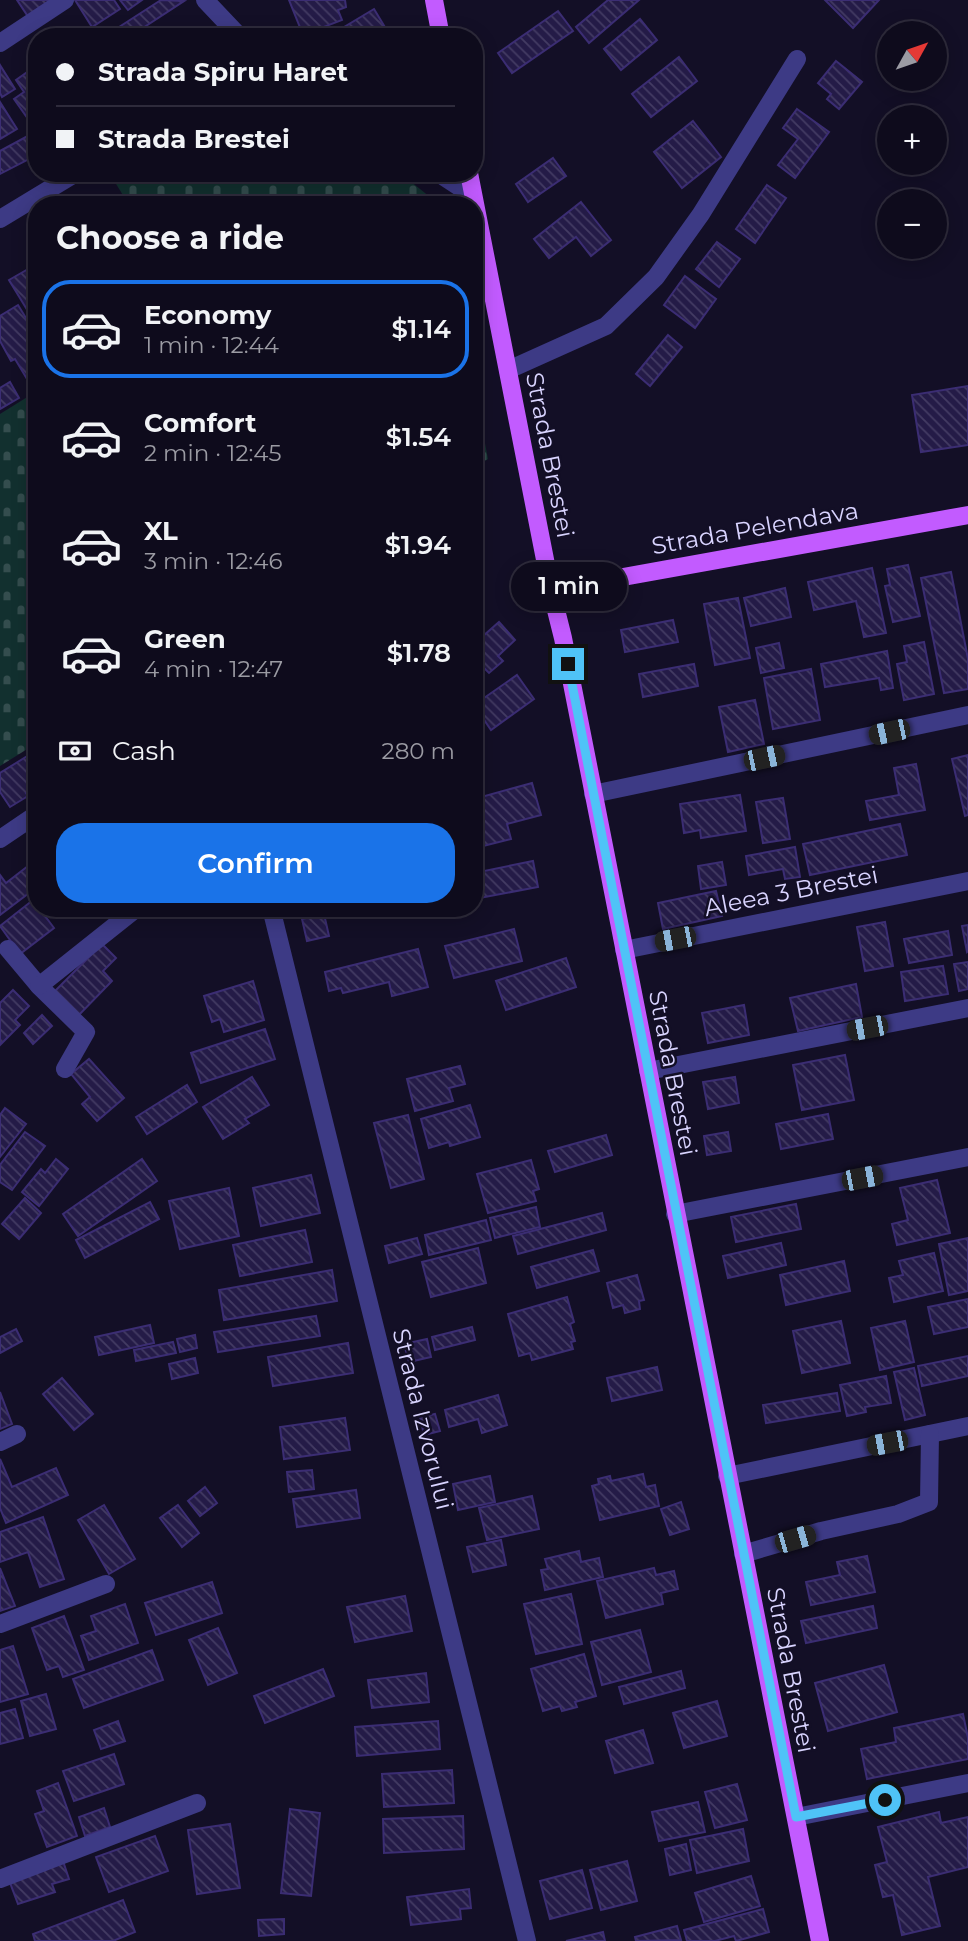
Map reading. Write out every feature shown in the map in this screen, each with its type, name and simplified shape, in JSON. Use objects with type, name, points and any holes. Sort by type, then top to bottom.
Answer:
[{"type":"main road","points":[[434,0],[440,28]]},
{"type":"main road","name":"Strada Brestei","points":[[471,182],[473,196]]},
{"type":"main road","name":"Strada Brestei","points":[[483,246],[820,1941]]},
{"type":"main road","name":"Strada Pelendava","points":[[551,590],[968,514]]},
{"type":"street","points":[[0,43],[65,0]]},
{"type":"street","points":[[205,0],[231,28]]},
{"type":"street","points":[[508,370],[606,327],[656,278],[701,214],[797,59]]},
{"type":"street","points":[[38,196],[61,182]]},
{"type":"street","points":[[452,182],[473,196]]},
{"type":"street","points":[[0,219],[28,202]]},
{"type":"street","points":[[593,794],[968,715]]},
{"type":"street","points":[[0,839],[28,820]]},
{"type":"street","name":"Aleea 3 Brestei","points":[[624,950],[968,881]]},
{"type":"street","points":[[39,986],[126,917]]},
{"type":"street","name":"Strada Izvorului","points":[[273,917],[527,1941]]},
{"type":"street","points":[[8,949],[39,986],[86,1032],[65,1069]]},
{"type":"street","points":[[648,1071],[968,1008]]},
{"type":"street","points":[[675,1214],[968,1157]]},
{"type":"street","points":[[727,1476],[968,1426]]},
{"type":"street","points":[[0,1442],[17,1434]]},
{"type":"street","points":[[743,1554],[821,1531],[898,1514],[929,1502],[930,1434]]},
{"type":"street","points":[[0,1625],[106,1584]]},
{"type":"street","points":[[796,1817],[968,1783]]},
{"type":"street","points":[[0,1879],[197,1803]]},
{"type":"green space","points":[[115,182],[411,182],[429,196],[123,196]]},
{"type":"green space","points":[[28,397],[28,749],[0,766],[0,414]]},
{"type":"green space","points":[[483,433],[488,459],[483,462]]},
{"type":"building","points":[[17,0],[54,0],[29,18]]},
{"type":"building","points":[[75,0],[114,0],[120,9],[92,27]]},
{"type":"building","points":[[120,0],[142,0],[128,10]]},
{"type":"building","points":[[161,0],[184,1],[143,28],[118,28]]},
{"type":"building","points":[[289,0],[345,0],[346,7],[338,10],[342,20],[321,28],[300,28]]},
{"type":"building","points":[[608,0],[639,0],[589,43],[576,27]]},
{"type":"building","points":[[825,0],[879,0],[853,28]]},
{"type":"building","points":[[374,9],[385,28],[343,28]]},
{"type":"building","points":[[558,11],[573,31],[512,73],[498,53]]},
{"type":"building","points":[[640,19],[657,40],[621,70],[604,49]]},
{"type":"building","points":[[679,57],[697,81],[651,117],[632,94]]},
{"type":"building","points":[[836,61],[862,82],[839,109],[827,99],[831,94],[818,83]]},
{"type":"building","points":[[0,65],[15,89],[2,97],[0,93]]},
{"type":"building","points":[[28,72],[28,119],[14,99],[24,92],[16,80]]},
{"type":"building","points":[[0,102],[17,129],[0,139]]},
{"type":"building","points":[[797,109],[829,132],[795,178],[778,165],[798,139],[783,128]]},
{"type":"building","points":[[693,121],[721,157],[682,188],[654,152]]},
{"type":"building","points":[[28,136],[28,160],[0,174],[0,151]]},
{"type":"building","points":[[553,158],[566,176],[528,202],[516,184]]},
{"type":"building","points":[[767,185],[786,198],[755,243],[736,229]]},
{"type":"building","points":[[581,202],[611,240],[591,256],[576,237],[549,258],[534,239]]},
{"type":"building","points":[[717,242],[740,259],[719,287],[696,269]]},
{"type":"building","points":[[28,269],[28,311],[9,280]]},
{"type":"building","points":[[685,276],[716,299],[695,328],[664,305]]},
{"type":"building","points":[[18,305],[28,321],[28,381],[15,359],[11,361],[0,341],[0,316]]},
{"type":"building","points":[[668,335],[682,347],[650,386],[636,374]]},
{"type":"building","points":[[10,382],[19,398],[0,409],[0,388]]},
{"type":"building","points":[[968,386],[968,445],[921,452],[912,395]]},
{"type":"building","points":[[908,565],[920,616],[893,622],[885,586],[890,585],[887,569]]},
{"type":"building","points":[[872,568],[886,633],[864,637],[856,601],[814,610],[808,582]]},
{"type":"building","points":[[951,572],[968,659],[968,689],[944,693],[921,578]]},
{"type":"building","points":[[785,588],[791,617],[751,626],[744,598]]},
{"type":"building","points":[[738,598],[750,658],[715,665],[704,604]]},
{"type":"building","points":[[673,620],[678,642],[625,652],[621,630]]},
{"type":"building","points":[[499,622],[515,640],[498,656],[503,661],[489,673],[483,669],[483,636]]},
{"type":"building","points":[[924,642],[934,694],[904,700],[897,664],[907,662],[904,646]]},
{"type":"building","points":[[779,643],[784,668],[761,673],[756,648]]},
{"type":"building","points":[[887,651],[893,688],[881,690],[879,678],[825,687],[821,664]]},
{"type":"building","points":[[694,664],[698,686],[643,697],[639,674]]},
{"type":"building","points":[[811,669],[820,720],[773,729],[764,678]]},
{"type":"building","points":[[517,675],[534,699],[491,730],[483,718],[483,699]]},
{"type":"building","points":[[755,700],[764,744],[728,752],[719,707]]},
{"type":"building","points":[[968,755],[968,815],[965,816],[952,759]]},
{"type":"building","points":[[28,756],[28,796],[10,807],[0,792],[0,773]]},
{"type":"building","points":[[916,764],[925,810],[870,820],[866,801],[899,795],[894,768]]},
{"type":"building","points":[[532,783],[541,815],[507,824],[511,839],[483,846],[483,797]]},
{"type":"building","points":[[740,795],[746,831],[701,838],[700,830],[684,833],[680,804]]},
{"type":"building","points":[[783,798],[790,839],[763,843],[756,802]]},
{"type":"building","points":[[900,824],[907,855],[810,875],[803,844]]},
{"type":"building","points":[[795,847],[800,877],[785,879],[783,869],[749,875],[746,856]]},
{"type":"building","points":[[533,861],[538,887],[483,897],[483,871]]},
{"type":"building","points":[[722,862],[726,885],[701,889],[698,866]]},
{"type":"building","points":[[28,866],[28,894],[0,915],[0,875],[6,883]]},
{"type":"building","points":[[716,891],[722,916],[663,929],[658,903]]},
{"type":"building","points":[[28,904],[28,917],[46,917],[54,928],[20,954],[0,926]]},
{"type":"building","points":[[325,917],[329,936],[307,941],[302,919]]},
{"type":"building","points":[[885,922],[893,966],[865,971],[857,927]]},
{"type":"building","points":[[968,925],[968,951],[967,952],[962,926]]},
{"type":"building","points":[[514,929],[522,961],[454,978],[445,946]]},
{"type":"building","points":[[948,931],[952,955],[909,963],[904,939]]},
{"type":"building","points":[[102,944],[116,958],[103,971],[112,981],[76,1018],[52,994]]},
{"type":"building","points":[[418,949],[428,987],[392,996],[389,982],[343,993],[341,988],[329,991],[325,972]]},
{"type":"building","points":[[566,958],[576,987],[506,1010],[496,981]]},
{"type":"building","points":[[968,962],[968,989],[959,991],[954,964]]},
{"type":"building","points":[[943,966],[948,994],[905,1001],[901,972]]},
{"type":"building","points":[[253,981],[264,1020],[224,1032],[220,1019],[212,1022],[204,996]]},
{"type":"building","points":[[856,984],[862,1017],[798,1031],[790,998]]},
{"type":"building","points":[[13,990],[29,1006],[15,1020],[20,1025],[0,1045],[0,1003]]},
{"type":"building","points":[[744,1005],[749,1035],[708,1043],[702,1013]]},
{"type":"building","points":[[42,1015],[52,1026],[33,1044],[24,1033]]},
{"type":"building","points":[[265,1029],[275,1059],[201,1083],[191,1053]]},
{"type":"building","points":[[845,1055],[854,1100],[802,1110],[793,1065]]},
{"type":"building","points":[[89,1059],[124,1098],[97,1121],[82,1104],[90,1097],[71,1074]]},
{"type":"building","points":[[460,1066],[465,1084],[449,1088],[453,1101],[415,1111],[407,1079]]},
{"type":"building","points":[[252,1077],[269,1105],[245,1119],[249,1123],[223,1139],[203,1107]]},
{"type":"building","points":[[735,1077],[739,1103],[708,1109],[703,1082]]},
{"type":"building","points":[[187,1085],[197,1102],[147,1134],[136,1117]]},
{"type":"building","points":[[470,1105],[480,1137],[450,1146],[449,1142],[429,1148],[421,1119]]},
{"type":"building","points":[[5,1108],[26,1124],[0,1157],[0,1115]]},
{"type":"building","points":[[828,1114],[833,1139],[781,1149],[776,1124]]},
{"type":"building","points":[[408,1115],[424,1179],[391,1188],[374,1123]]},
{"type":"building","points":[[25,1132],[45,1146],[12,1190],[0,1182],[0,1165]]},
{"type":"building","points":[[728,1132],[731,1151],[707,1155],[704,1136]]},
{"type":"building","points":[[606,1135],[612,1155],[555,1172],[548,1151]]},
{"type":"building","points":[[56,1159],[68,1169],[39,1206],[22,1192],[41,1169],[45,1173]]},
{"type":"building","points":[[142,1159],[157,1181],[78,1236],[63,1214]]},
{"type":"building","points":[[531,1160],[539,1189],[533,1191],[536,1201],[488,1213],[477,1174]]},
{"type":"building","points":[[311,1175],[320,1213],[261,1226],[253,1188]]},
{"type":"building","points":[[937,1180],[950,1233],[897,1245],[892,1224],[908,1220],[900,1188]]},
{"type":"building","points":[[229,1188],[239,1236],[180,1249],[169,1201]]},
{"type":"building","points":[[25,1198],[41,1213],[19,1239],[2,1224]]},
{"type":"building","points":[[150,1202],[159,1219],[85,1258],[76,1240]]},
{"type":"building","points":[[796,1204],[801,1229],[736,1242],[731,1217]]},
{"type":"building","points":[[536,1207],[540,1227],[495,1238],[490,1218]]},
{"type":"building","points":[[602,1213],[606,1230],[518,1254],[513,1236]]},
{"type":"building","points":[[486,1220],[491,1240],[429,1255],[425,1235]]},
{"type":"building","points":[[305,1230],[312,1262],[240,1276],[233,1245]]},
{"type":"building","points":[[417,1238],[422,1254],[389,1263],[385,1246]]},
{"type":"building","points":[[968,1238],[968,1291],[949,1295],[939,1244]]},
{"type":"building","points":[[781,1243],[786,1265],[728,1278],[723,1256]]},
{"type":"building","points":[[478,1248],[486,1283],[431,1297],[422,1262]]},
{"type":"building","points":[[593,1250],[599,1271],[537,1288],[531,1267]]},
{"type":"building","points":[[934,1253],[943,1291],[894,1302],[889,1278],[903,1275],[899,1261]]},
{"type":"building","points":[[844,1261],[850,1291],[786,1305],[780,1275]]},
{"type":"building","points":[[332,1270],[337,1301],[224,1320],[219,1290]]},
{"type":"building","points":[[637,1275],[644,1300],[639,1301],[640,1309],[625,1313],[623,1305],[613,1308],[607,1283]]},
{"type":"building","points":[[567,1297],[574,1322],[570,1324],[575,1341],[571,1342],[573,1349],[532,1360],[530,1353],[519,1356],[508,1314]]},
{"type":"building","points":[[968,1299],[968,1327],[934,1334],[928,1307]]},
{"type":"building","points":[[316,1316],[320,1336],[218,1352],[214,1332]]},
{"type":"building","points":[[841,1321],[850,1363],[802,1373],[793,1331]]},
{"type":"building","points":[[905,1321],[914,1362],[880,1370],[871,1328]]},
{"type":"building","points":[[150,1325],[154,1343],[99,1355],[95,1337]]},
{"type":"building","points":[[472,1327],[475,1340],[435,1350],[432,1337]]},
{"type":"building","points":[[16,1329],[22,1341],[0,1353],[0,1337]]},
{"type":"building","points":[[195,1335],[197,1348],[180,1352],[177,1339]]},
{"type":"building","points":[[427,1339],[431,1357],[409,1362],[404,1344]]},
{"type":"building","points":[[173,1342],[176,1353],[136,1361],[134,1350]]},
{"type":"building","points":[[348,1343],[353,1373],[273,1386],[268,1357]]},
{"type":"building","points":[[968,1356],[968,1376],[922,1386],[918,1366]]},
{"type":"building","points":[[195,1358],[198,1373],[172,1379],[169,1364]]},
{"type":"building","points":[[657,1367],[662,1390],[612,1401],[607,1378]]},
{"type":"building","points":[[914,1368],[925,1415],[905,1420],[894,1372]]},
{"type":"building","points":[[886,1376],[891,1403],[865,1407],[866,1412],[847,1416],[840,1385]]},
{"type":"building","points":[[62,1378],[93,1414],[74,1430],[43,1394]]},
{"type":"building","points":[[0,1392],[12,1424],[0,1429]]},
{"type":"building","points":[[837,1393],[840,1411],[766,1423],[763,1405]]},
{"type":"building","points":[[498,1395],[507,1425],[482,1433],[478,1419],[449,1427],[445,1410]]},
{"type":"building","points":[[435,1414],[440,1431],[424,1435],[420,1417]]},
{"type":"building","points":[[345,1418],[350,1450],[284,1459],[280,1427]]},
{"type":"building","points":[[0,1459],[12,1487],[56,1468],[68,1495],[6,1523],[0,1508]]},
{"type":"building","points":[[312,1470],[314,1489],[289,1492],[287,1472]]},
{"type":"building","points":[[643,1474],[646,1487],[655,1485],[659,1506],[600,1520],[592,1486],[599,1484],[598,1479],[610,1476],[611,1481]]},
{"type":"building","points":[[490,1476],[495,1502],[458,1510],[453,1484]]},
{"type":"building","points":[[205,1487],[217,1503],[200,1516],[188,1501]]},
{"type":"building","points":[[356,1490],[360,1518],[297,1527],[293,1499]]},
{"type":"building","points":[[532,1496],[539,1529],[487,1540],[479,1508]]},
{"type":"building","points":[[681,1502],[689,1529],[670,1535],[661,1509]]},
{"type":"building","points":[[104,1505],[135,1559],[109,1574],[78,1520]]},
{"type":"building","points":[[178,1505],[199,1533],[182,1547],[160,1518]]},
{"type":"building","points":[[43,1517],[64,1579],[40,1587],[28,1552],[0,1562],[0,1532]]},
{"type":"building","points":[[501,1540],[506,1565],[473,1572],[467,1547]]},
{"type":"building","points":[[579,1551],[581,1562],[599,1558],[603,1577],[545,1590],[541,1570],[548,1569],[545,1559]]},
{"type":"building","points":[[867,1556],[875,1592],[811,1605],[806,1582],[840,1575],[837,1562]]},
{"type":"building","points":[[0,1568],[15,1606],[0,1611]]},
{"type":"building","points":[[654,1568],[656,1575],[674,1571],[678,1589],[661,1593],[663,1604],[606,1618],[597,1581]]},
{"type":"building","points":[[212,1582],[222,1613],[156,1635],[145,1603]]},
{"type":"building","points":[[571,1594],[582,1644],[536,1654],[524,1604]]},
{"type":"building","points":[[405,1596],[412,1631],[355,1642],[347,1607]]},
{"type":"building","points":[[125,1604],[138,1643],[89,1660],[81,1636],[96,1631],[91,1616]]},
{"type":"building","points":[[873,1606],[877,1628],[806,1643],[801,1621]]},
{"type":"building","points":[[64,1616],[84,1670],[63,1677],[59,1666],[47,1670],[32,1628]]},
{"type":"building","points":[[218,1628],[237,1673],[208,1685],[189,1640]]},
{"type":"building","points":[[640,1630],[651,1672],[602,1685],[591,1642]]},
{"type":"building","points":[[13,1646],[28,1694],[0,1702],[0,1650]]},
{"type":"building","points":[[152,1650],[163,1680],[84,1708],[73,1679]]},
{"type":"building","points":[[584,1654],[596,1696],[575,1702],[577,1707],[562,1711],[560,1706],[543,1711],[531,1669]]},
{"type":"building","points":[[884,1665],[897,1712],[828,1731],[815,1683]]},
{"type":"building","points":[[323,1669],[334,1696],[265,1723],[254,1696]]},
{"type":"building","points":[[681,1671],[685,1688],[624,1704],[619,1687]]},
{"type":"building","points":[[426,1673],[429,1702],[372,1708],[368,1680]]},
{"type":"building","points":[[46,1694],[56,1729],[30,1736],[21,1701]]},
{"type":"building","points":[[717,1701],[727,1736],[684,1748],[673,1713]]},
{"type":"building","points":[[15,1709],[23,1738],[0,1744],[0,1713]]},
{"type":"building","points":[[963,1714],[968,1738],[968,1759],[867,1779],[861,1749],[896,1742],[894,1728]]},
{"type":"building","points":[[118,1721],[125,1741],[101,1749],[94,1730]]},
{"type":"building","points":[[438,1721],[440,1749],[357,1756],[355,1727]]},
{"type":"building","points":[[643,1730],[653,1763],[615,1773],[606,1741]]},
{"type":"building","points":[[114,1754],[124,1784],[74,1801],[63,1771]]},
{"type":"building","points":[[452,1770],[454,1803],[384,1807],[382,1774]]},
{"type":"building","points":[[58,1783],[77,1836],[47,1847],[35,1814],[44,1811],[37,1791]]},
{"type":"building","points":[[737,1784],[747,1820],[715,1828],[705,1792]]},
{"type":"building","points":[[698,1802],[705,1832],[659,1841],[652,1812]]},
{"type":"building","points":[[104,1808],[110,1827],[85,1836],[79,1817]]},
{"type":"building","points":[[290,1809],[320,1813],[311,1896],[281,1893]]},
{"type":"building","points":[[939,1812],[941,1823],[968,1817],[968,1867],[928,1877],[940,1926],[902,1935],[893,1895],[883,1897],[875,1865],[887,1862],[878,1827]]},
{"type":"building","points":[[463,1816],[464,1849],[384,1853],[383,1819]]},
{"type":"building","points":[[230,1824],[240,1888],[197,1894],[188,1830]]},
{"type":"building","points":[[743,1829],[749,1861],[697,1873],[690,1840]]},
{"type":"building","points":[[155,1836],[168,1871],[109,1892],[96,1857]]},
{"type":"building","points":[[686,1844],[691,1870],[670,1875],[665,1849]]},
{"type":"building","points":[[63,1861],[69,1879],[52,1884],[55,1892],[18,1904],[9,1880]]},
{"type":"building","points":[[627,1861],[637,1901],[601,1910],[590,1870]]},
{"type":"building","points":[[582,1870],[592,1908],[550,1919],[540,1881]]},
{"type":"building","points":[[751,1876],[760,1906],[704,1922],[695,1893]]},
{"type":"building","points":[[469,1889],[471,1908],[460,1909],[461,1919],[411,1925],[407,1897]]},
{"type":"building","points":[[123,1900],[135,1932],[113,1941],[35,1941],[33,1934]]},
{"type":"building","points":[[763,1909],[769,1932],[736,1941],[734,1936],[715,1941],[687,1941],[684,1930]]},
{"type":"building","points":[[284,1919],[284,1934],[259,1936],[258,1920]]},
{"type":"building","points":[[677,1926],[681,1940],[636,1941],[635,1937]]},
{"type":"building","points":[[603,1932],[605,1941],[566,1941]]},
{"type":"route","points":[[568,664],[796,1817],[885,1800]]}]
